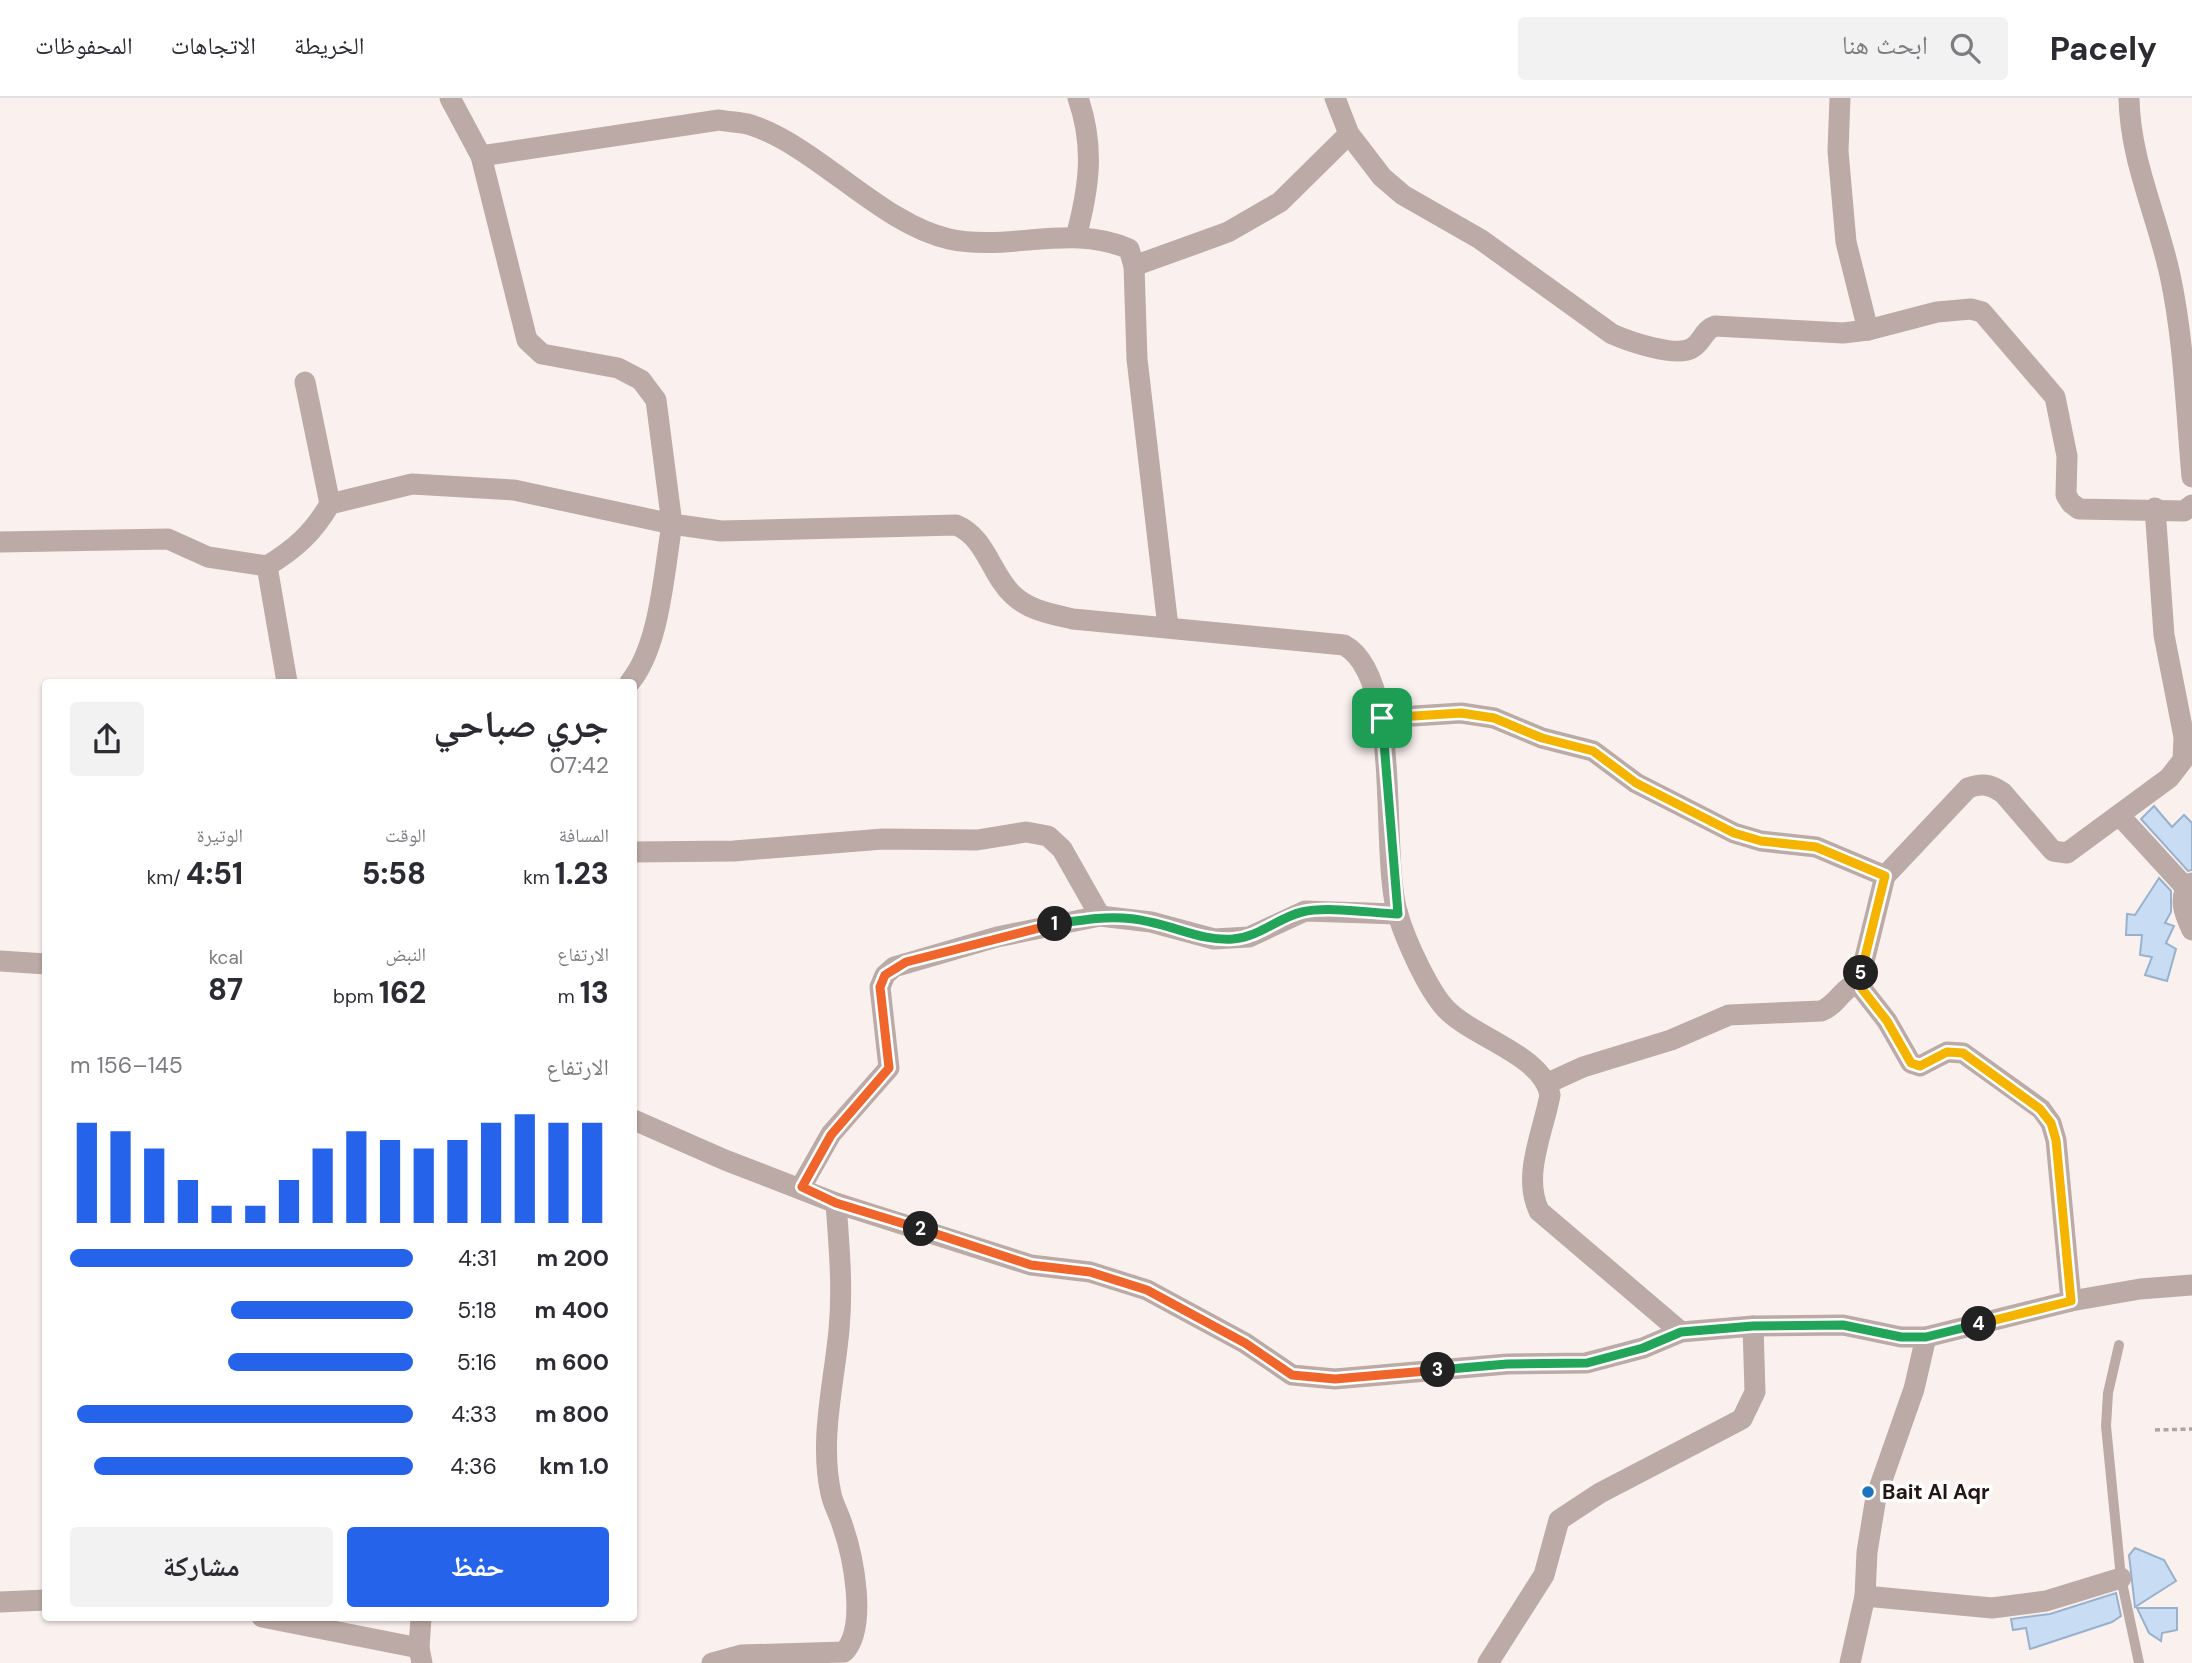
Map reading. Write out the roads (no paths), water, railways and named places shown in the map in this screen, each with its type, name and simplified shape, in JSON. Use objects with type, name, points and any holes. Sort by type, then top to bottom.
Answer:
[{"type":"street","points":[[450,98],[481,156],[527,340],[542,354],[618,368],[641,380],[656,400],[672,524],[661,594],[643,666],[632,679]]},
{"type":"street","points":[[1076,237],[1088,191],[1090,157],[1078,98]]},
{"type":"street","points":[[1335,98],[1349,134],[1382,177],[1403,195],[1480,239],[1594,322],[1631,342],[1686,351],[1696,345],[1708,328],[1715,326],[1843,333],[1868,330],[1937,312],[1971,309],[1982,312],[2055,397],[2065,442],[2066,495],[2071,503],[2079,509],[2155,508],[2184,511],[2192,505]]},
{"type":"street","points":[[1840,98],[1838,151],[1846,242],[1868,330]]},
{"type":"street","points":[[2129,98],[2136,153],[2166,256],[2174,296],[2192,477]]},
{"type":"street","points":[[481,156],[719,120],[750,124],[782,139],[903,219],[949,239],[1012,241],[1076,237],[1111,241],[1129,249],[1134,265],[1137,359],[1168,627]]},
{"type":"street","points":[[1134,265],[1228,232],[1280,202],[1349,134]]},
{"type":"street","points":[[0,542],[168,538],[208,557],[267,566],[299,547],[317,527],[330,504],[305,382]]},
{"type":"street","points":[[330,504],[412,484],[514,490],[672,524],[720,531],[957,525],[969,530],[1013,595],[1038,611],[1073,619],[1344,645],[1363,661],[1382,718],[1398,914],[1430,986],[1447,1009],[1542,1074],[1548,1083],[1550,1095],[1531,1178],[1531,1195],[1539,1211],[1681,1332]]},
{"type":"street","points":[[2071,1301],[2056,1140],[2051,1123],[2027,1098],[1963,1053],[1947,1052],[1920,1066],[1911,1063],[1887,1021],[1860,983],[1885,876],[1968,788],[1980,784],[1992,786],[2003,793],[2053,851],[2067,853],[2120,816],[2177,770],[2185,748],[2164,635],[2155,508]]},
{"type":"street","points":[[267,566],[286,679]]},
{"type":"street","points":[[1382,718],[1461,713],[1494,718],[1542,738],[1593,751],[1636,783],[1734,833],[1761,841],[1816,847],[1885,876]]},
{"type":"street","points":[[2120,816],[2189,885],[2182,904],[2192,930]]},
{"type":"street","points":[[637,852],[734,851],[883,839],[977,839],[1026,832],[1048,836],[1062,849],[1100,916]]},
{"type":"street","points":[[802,1187],[831,1135],[889,1068],[880,987],[885,975],[894,967],[997,937],[1100,916],[1151,922],[1214,939],[1249,937],[1305,911],[1398,914]]},
{"type":"street","points":[[0,961],[42,964]]},
{"type":"street","points":[[1548,1083],[1583,1067],[1671,1040],[1729,1015],[1821,1011],[1832,1006],[1847,988],[1860,983]]},
{"type":"street","points":[[637,1121],[725,1160],[802,1187],[836,1203],[1031,1265],[1090,1272],[1147,1290],[1245,1343],[1292,1375],[1335,1379],[1507,1364],[1587,1363],[1624,1354],[1681,1332],[1753,1326],[1843,1325],[1901,1337],[1926,1337],[2071,1301],[2140,1289],[2192,1285]]},
{"type":"street","points":[[712,1663],[741,1655],[844,1652],[854,1635],[857,1616],[854,1576],[843,1526],[831,1496],[825,1458],[842,1282],[836,1203]]},
{"type":"street","points":[[1488,1663],[1544,1576],[1559,1520],[1600,1493],[1742,1419],[1755,1392],[1753,1326]]},
{"type":"street","points":[[1850,1663],[1865,1596],[1867,1552],[1876,1497],[1913,1389],[1926,1337]]},
{"type":"street","points":[[1865,1596],[1992,1608],[2046,1601],[2121,1578]]},
{"type":"street","points":[[0,1602],[42,1600]]},
{"type":"street","points":[[278,1621],[420,1656],[421,1621]]},
{"type":"lane","points":[[2119,1345],[2108,1394],[2106,1426],[2121,1578],[2139,1663]]},
{"type":"place","name":"Bait Al Aqr","points":[[1868,1492]]}]
